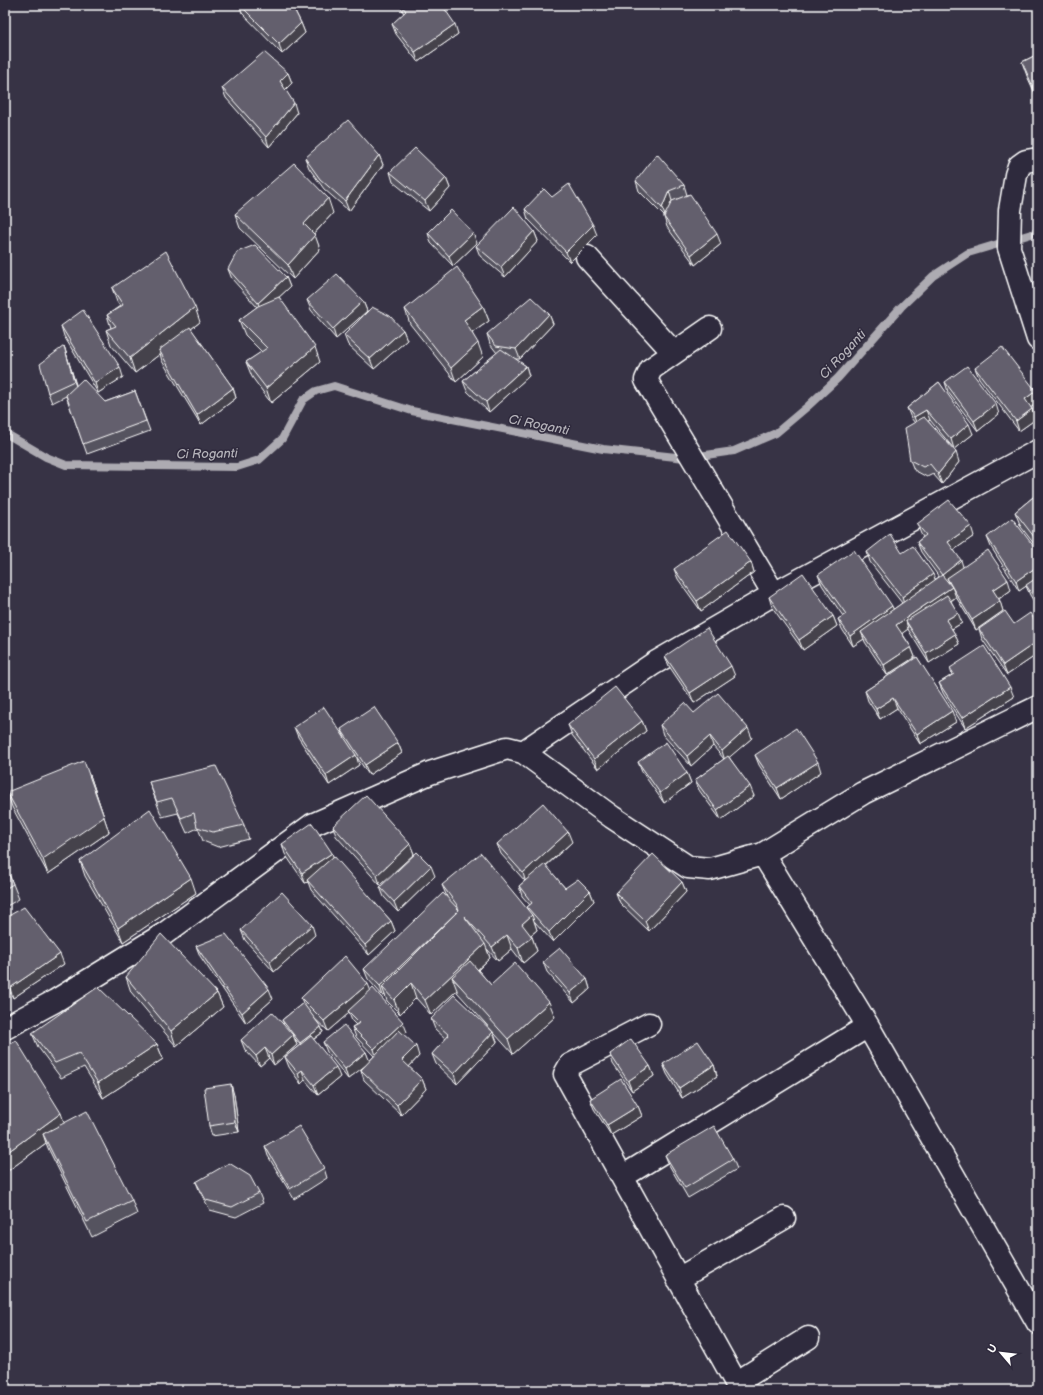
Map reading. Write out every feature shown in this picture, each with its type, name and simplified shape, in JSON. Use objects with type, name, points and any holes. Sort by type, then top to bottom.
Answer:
[{"type":"street","points":[[1038,159],[1026,161],[1019,166],[1016,175],[1010,210],[1009,248],[1038,339]]},
{"type":"street","points":[[587,258],[674,352]]},
{"type":"street","points":[[710,328],[651,369],[646,380],[774,594]]},
{"type":"street","points":[[524,752],[653,664],[774,594],[1038,451]]},
{"type":"street","points":[[5,1028],[55,1001],[164,934],[312,825],[437,770],[507,748],[524,752],[612,817],[688,867],[710,869],[763,854],[863,793],[1038,707]]},
{"type":"street","points":[[763,854],[868,1026],[1038,1323]]},
{"type":"street","points":[[649,1024],[570,1065],[565,1074],[738,1387],[808,1338]]},
{"type":"street","points":[[622,1177],[868,1026]]},
{"type":"street","points":[[678,1279],[784,1218]]},
{"type":"building","points":[[240,5],[292,5],[301,23],[279,44]]},
{"type":"building","points":[[401,5],[442,5],[455,24],[415,52],[392,24],[406,11]]},
{"type":"building","points":[[264,52],[288,73],[280,81],[294,103],[266,137],[222,88]]},
{"type":"building","points":[[1038,54],[1038,98],[1022,62]]},
{"type":"building","points":[[348,120],[379,155],[345,201],[320,179],[305,158]]},
{"type":"building","points":[[415,148],[446,178],[425,201],[390,172]]},
{"type":"building","points":[[657,154],[684,185],[669,191],[662,208],[636,181]]},
{"type":"building","points":[[294,163],[328,198],[304,224],[315,235],[288,265],[235,214]]},
{"type":"building","points":[[569,184],[593,225],[566,252],[525,209],[544,189],[552,197]]},
{"type":"building","points":[[690,194],[717,234],[691,255],[664,217],[672,201]]},
{"type":"building","points":[[514,207],[534,231],[501,267],[476,246]]},
{"type":"building","points":[[451,210],[473,233],[449,256],[428,233]]},
{"type":"building","points":[[255,245],[286,277],[258,303],[228,269],[237,252]]},
{"type":"building","points":[[166,251],[195,307],[130,358],[106,330],[116,326],[107,315],[123,305],[112,288]]},
{"type":"building","points":[[457,267],[483,306],[464,320],[478,343],[451,368],[405,309]]},
{"type":"building","points":[[337,274],[363,301],[333,329],[307,300]]},
{"type":"building","points":[[279,297],[315,347],[266,388],[246,362],[267,348],[239,320],[258,306]]},
{"type":"building","points":[[531,297],[549,314],[516,349],[496,346],[487,334]]},
{"type":"building","points":[[372,307],[390,316],[403,330],[370,359],[344,335]]},
{"type":"building","points":[[83,310],[120,367],[95,383],[61,326]]},
{"type":"building","points":[[190,327],[233,388],[197,415],[159,350]]},
{"type":"building","points":[[64,346],[74,381],[48,393],[40,364]]},
{"type":"building","points":[[1002,347],[1036,391],[1025,399],[1032,409],[1016,421],[975,368]]},
{"type":"building","points":[[501,349],[526,366],[486,402],[463,381]]},
{"type":"building","points":[[967,366],[996,404],[974,421],[945,382]]},
{"type":"building","points":[[83,379],[105,402],[135,391],[146,421],[83,444],[66,395]]},
{"type":"building","points":[[939,382],[969,424],[951,439],[926,410],[914,417],[907,408]]},
{"type":"building","points":[[924,417],[956,452],[938,474],[930,464],[923,467],[910,460],[905,428]]},
{"type":"building","points":[[1038,493],[1038,542],[1015,512]]},
{"type":"building","points":[[949,500],[971,526],[948,542],[961,560],[942,575],[917,542],[926,535],[917,524]]},
{"type":"building","points":[[1012,518],[1038,552],[1038,566],[1016,581],[987,537]]},
{"type":"building","points":[[728,530],[751,562],[697,601],[674,569]]},
{"type":"building","points":[[890,534],[902,553],[913,546],[933,574],[902,597],[867,552]]},
{"type":"building","points":[[854,550],[892,606],[850,636],[838,619],[846,614],[818,575]]},
{"type":"building","points":[[988,550],[1008,580],[993,590],[1000,601],[972,620],[947,578]]},
{"type":"building","points":[[803,573],[833,616],[799,640],[769,597]]},
{"type":"building","points":[[942,575],[952,587],[896,625],[911,647],[884,665],[861,632]]},
{"type":"building","points":[[1038,577],[1038,603],[1026,585]]},
{"type":"building","points":[[947,595],[958,613],[946,620],[955,634],[926,653],[906,621]]},
{"type":"building","points":[[1005,611],[1014,624],[1030,613],[1038,625],[1038,641],[1003,665],[979,629]]},
{"type":"building","points":[[707,628],[731,666],[690,693],[665,656]]},
{"type":"building","points":[[984,646],[1010,687],[962,718],[939,683],[954,674],[950,668]]},
{"type":"building","points":[[917,657],[952,711],[917,734],[893,698],[876,709],[865,691]]},
{"type":"building","points":[[615,687],[642,721],[594,759],[568,725]]},
{"type":"building","points":[[718,693],[748,728],[722,751],[710,736],[687,756],[660,725],[685,703],[694,713]]},
{"type":"building","points":[[324,707],[356,755],[326,775],[294,727]]},
{"type":"building","points":[[374,707],[398,743],[365,765],[341,729]]},
{"type":"building","points":[[796,728],[818,762],[777,788],[755,755]]},
{"type":"building","points":[[666,742],[687,773],[660,793],[638,762]]},
{"type":"building","points":[[728,756],[750,786],[717,810],[695,780]]},
{"type":"building","points":[[84,761],[104,817],[43,859],[7,792]]},
{"type":"building","points":[[216,766],[244,825],[213,832],[197,827],[194,813],[181,818],[172,798],[157,802],[149,782]]},
{"type":"building","points":[[366,795],[410,844],[377,875],[333,826]]},
{"type":"building","points":[[543,803],[568,832],[523,873],[497,844]]},
{"type":"building","points":[[150,809],[191,878],[118,928],[80,861]]},
{"type":"building","points":[[312,823],[332,853],[302,873],[282,844]]},
{"type":"building","points":[[417,852],[431,866],[394,902],[380,887]]},
{"type":"building","points":[[481,853],[532,915],[522,924],[532,937],[518,948],[507,935],[492,947],[464,916],[485,944],[425,1000],[411,983],[394,1000],[382,987],[459,910],[442,885]]},
{"type":"building","points":[[653,854],[682,882],[645,921],[616,893]]},
{"type":"building","points":[[334,856],[391,921],[365,945],[307,880]]},
{"type":"building","points":[[545,864],[565,888],[578,879],[590,891],[549,932],[527,907],[532,903],[519,886]]},
{"type":"building","points":[[5,865],[13,884],[5,889]]},
{"type":"building","points":[[282,892],[312,925],[270,962],[241,930]]},
{"type":"building","points":[[443,893],[459,910],[380,986],[364,969]]},
{"type":"building","points":[[24,907],[60,954],[10,988],[5,980],[5,918]]},
{"type":"building","points":[[161,934],[217,993],[171,1031],[126,977]]},
{"type":"building","points":[[226,934],[269,989],[242,1013],[196,946]]},
{"type":"building","points":[[560,948],[587,979],[570,993],[543,962]]},
{"type":"building","points":[[345,956],[368,984],[324,1021],[301,998]]},
{"type":"building","points":[[470,961],[491,985],[515,963],[549,1002],[508,1039],[452,977]]},
{"type":"building","points":[[98,987],[157,1044],[98,1083],[79,1053],[55,1063],[32,1033]]},
{"type":"building","points":[[373,988],[403,1022],[374,1049],[352,1027],[360,1023],[348,1011]]},
{"type":"building","points":[[454,995],[493,1032],[454,1074],[432,1054],[449,1035],[431,1019]]},
{"type":"building","points":[[303,1003],[321,1027],[300,1043],[282,1020]]},
{"type":"building","points":[[272,1012],[293,1035],[271,1055],[265,1048],[256,1056],[241,1040]]},
{"type":"building","points":[[344,1025],[366,1052],[345,1069],[323,1042]]},
{"type":"building","points":[[399,1030],[416,1046],[402,1060],[422,1079],[397,1105],[361,1070]]},
{"type":"building","points":[[311,1036],[336,1067],[314,1085],[302,1070],[298,1073],[285,1057]]},
{"type":"building","points":[[631,1039],[650,1066],[628,1081],[610,1054]]},
{"type":"building","points":[[16,1040],[61,1113],[5,1154],[5,1046]]},
{"type":"building","points":[[698,1041],[714,1065],[679,1088],[663,1064]]},
{"type":"building","points":[[621,1079],[638,1106],[607,1125],[590,1099]]},
{"type":"building","points":[[231,1084],[235,1122],[209,1126],[204,1088]]},
{"type":"building","points":[[87,1111],[132,1200],[87,1222],[43,1134]]},
{"type":"building","points":[[299,1126],[324,1168],[290,1189],[265,1146]]},
{"type":"building","points":[[714,1126],[733,1159],[685,1188],[665,1155]]},
{"type":"building","points":[[229,1163],[250,1176],[259,1193],[232,1207],[206,1200],[196,1182]]},
{"type":"waterway","name":"Ci Roganti","points":[[5,433],[46,457],[66,465],[237,467],[259,460],[282,439],[303,400],[316,391],[334,386],[412,411],[603,449],[685,458],[734,451],[776,433],[808,406],[838,378],[901,307],[933,276],[968,253],[1038,232]]}]
